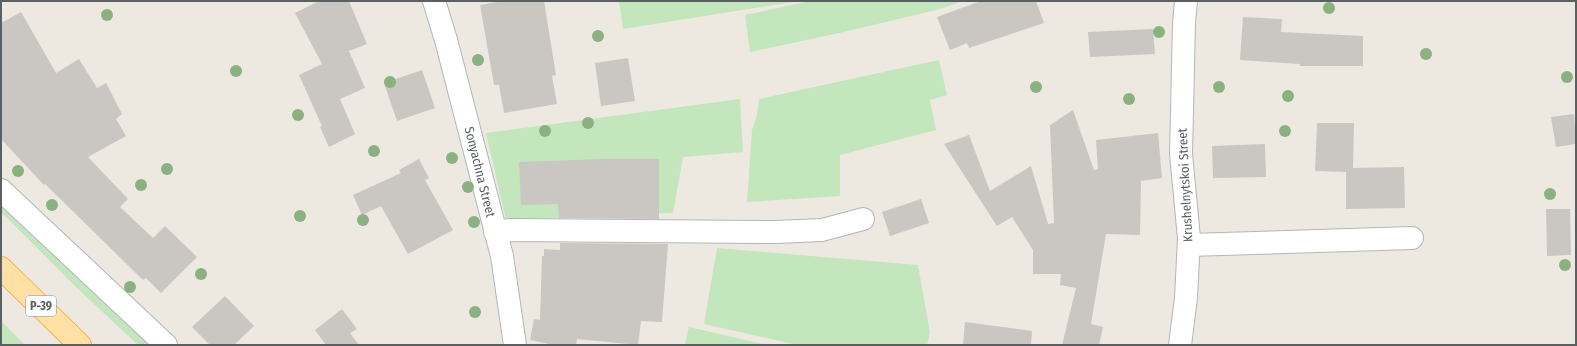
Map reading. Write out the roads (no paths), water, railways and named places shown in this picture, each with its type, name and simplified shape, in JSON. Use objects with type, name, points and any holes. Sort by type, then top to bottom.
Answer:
[{"type":"main road","name":"Р-39","points":[[1,268],[80,345]]},
{"type":"street","name":"Sonyachna Street","points":[[434,1],[446,40],[502,256],[515,345]]},
{"type":"street","name":"Krushelnytskoi Street","points":[[1180,345],[1186,298],[1189,245],[1181,154],[1184,23],[1186,1]]},
{"type":"street","points":[[1,190],[166,345]]},
{"type":"street","points":[[495,232],[510,230],[776,232],[822,230],[863,219]]},
{"type":"street","points":[[1189,245],[1412,238]]}]
